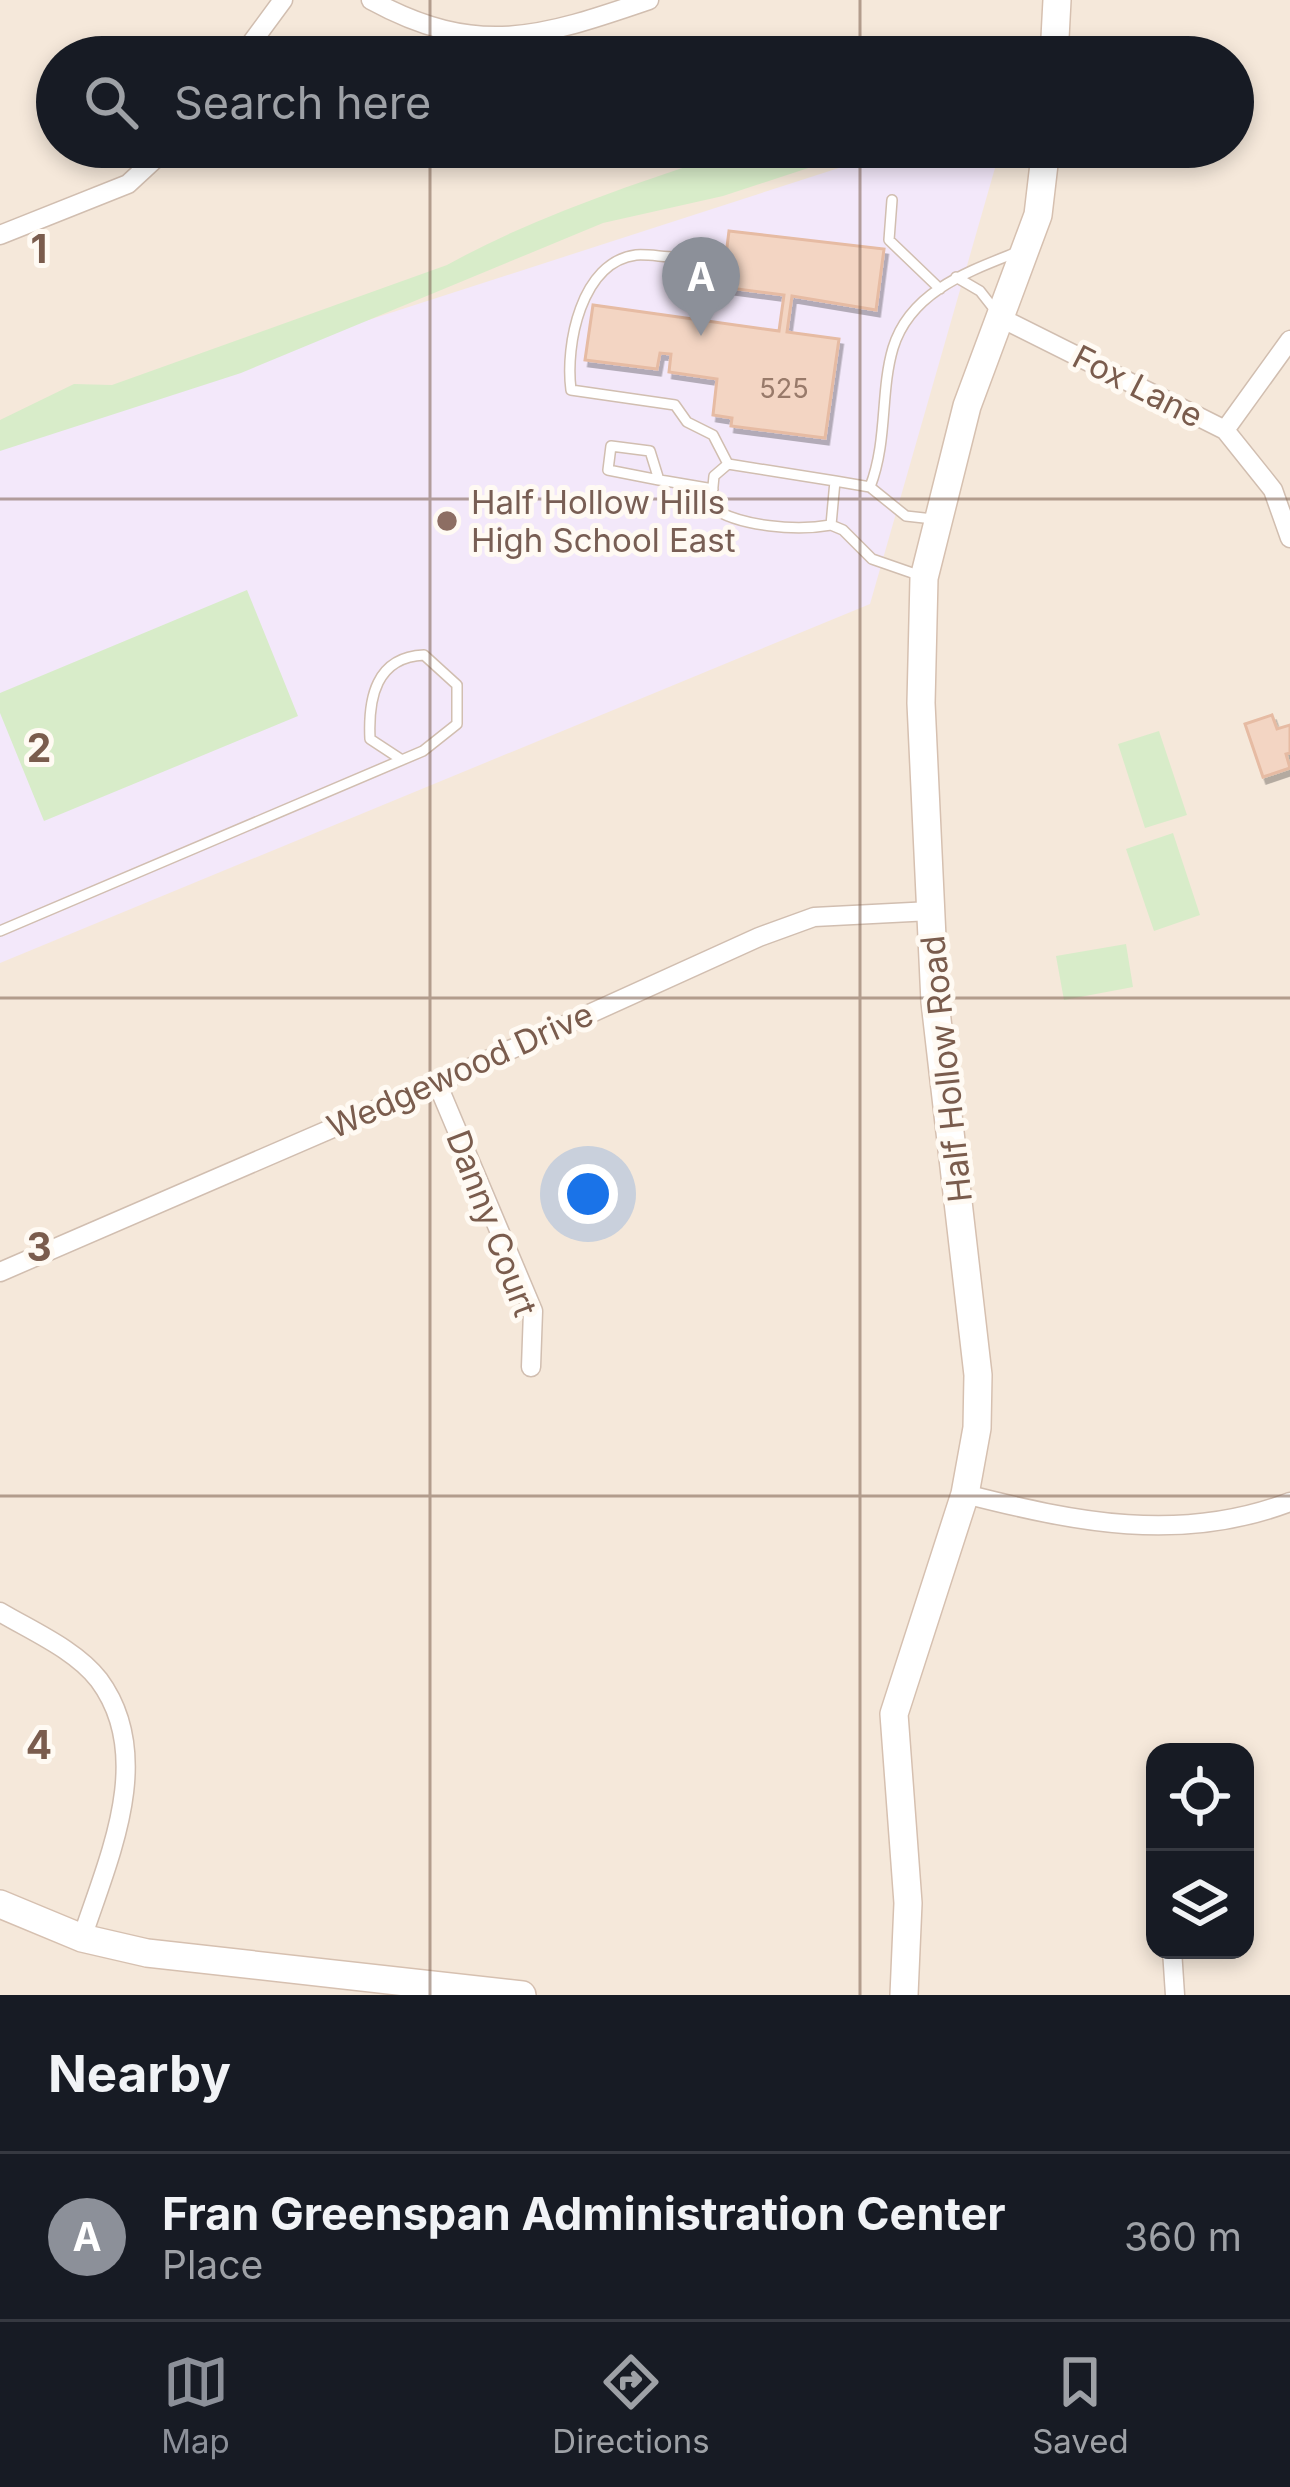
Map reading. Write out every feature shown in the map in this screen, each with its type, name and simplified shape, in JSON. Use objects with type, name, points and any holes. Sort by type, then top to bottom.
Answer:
[{"type":"street","points":[[256,36],[283,0]]},
{"type":"street","points":[[370,0],[408,20],[483,36]]},
{"type":"street","points":[[517,36],[649,0]]},
{"type":"street","points":[[1055,36],[1057,0]]},
{"type":"street","points":[[0,235],[128,184],[145,168]]},
{"type":"street","name":"Half Hollow Road","points":[[904,1995],[908,1904],[894,1714],[965,1494],[977,1428],[978,1375],[944,1094],[931,911],[921,703],[924,578],[967,406],[1038,215],[1044,168]]},
{"type":"street","name":"Fox Lane","points":[[1001,318],[1225,430],[1274,490],[1290,538]]},
{"type":"street","points":[[1225,430],[1290,340]]},
{"type":"street","name":"Wedgewood Drive","points":[[0,1272],[759,937],[814,917],[931,911]]},
{"type":"street","name":"Danny Court","points":[[437,1083],[533,1311],[531,1366]]},
{"type":"street","points":[[965,1494],[1096,1522],[1160,1528],[1217,1522],[1290,1502]]},
{"type":"street","points":[[0,1612],[67,1652],[99,1680],[117,1718],[127,1758],[124,1799],[82,1938]]},
{"type":"street","points":[[0,1904],[82,1938],[147,1953],[382,1986],[522,1995]]},
{"type":"street","points":[[1173,1959],[1175,1995]]},
{"type":"lane","points":[[892,200],[890,240],[940,289]]},
{"type":"lane","points":[[870,487],[880,462],[893,347],[915,308],[956,277],[1026,249]]},
{"type":"lane","points":[[675,257],[635,255],[610,265],[585,298],[572,333],[568,367],[572,390],[675,405],[687,422],[713,435],[728,464]]},
{"type":"lane","points":[[956,277],[980,292],[1001,318]]},
{"type":"lane","points":[[659,480],[650,452],[611,446],[608,470],[659,480],[713,489]]},
{"type":"lane","points":[[924,578],[872,559],[843,530],[831,525],[809,529],[724,516],[711,507],[714,476],[728,464],[870,487],[905,516],[939,520]]},
{"type":"lane","points":[[831,525],[836,481]]},
{"type":"lane","points":[[0,931],[423,752],[457,724],[457,685],[424,655],[404,656],[378,678],[369,718],[370,739],[402,760]]},
{"type":"shaded area","points":[[0,0],[1290,0],[1290,1995],[0,1995]]},
{"type":"shaded area","name":"Half Hollow Hills High School East","points":[[839,168],[995,168],[870,604],[0,963],[0,439]]},
{"type":"green space","points":[[684,168],[808,168],[723,196],[603,223],[241,373],[0,451],[0,420],[74,384],[112,385],[447,265],[556,214]]},
{"type":"green space","points":[[247,590],[298,716],[44,821],[0,713],[0,693]]},
{"type":"green space","points":[[1159,731],[1187,815],[1145,828],[1118,744]]},
{"type":"green space","points":[[1173,833],[1200,915],[1154,931],[1126,849]]},
{"type":"green space","points":[[1126,944],[1133,987],[1064,1000],[1056,956]]},
{"type":"building","points":[[729,231],[884,249],[876,310],[792,296],[787,332],[839,339],[825,438],[731,426],[732,418],[713,415],[717,379],[669,372],[671,354],[660,353],[657,369],[585,360],[593,305],[779,331],[784,295],[722,287]]},
{"type":"building","points":[[1272,715],[1277,729],[1290,725],[1290,753],[1286,754],[1290,768],[1263,777],[1245,724]]},
{"type":"place","name":"Fran Greenspan Administration Center","points":[[701,336]]},
{"type":"place","name":"Half Hollow Hills High School East","points":[[447,521]]}]
